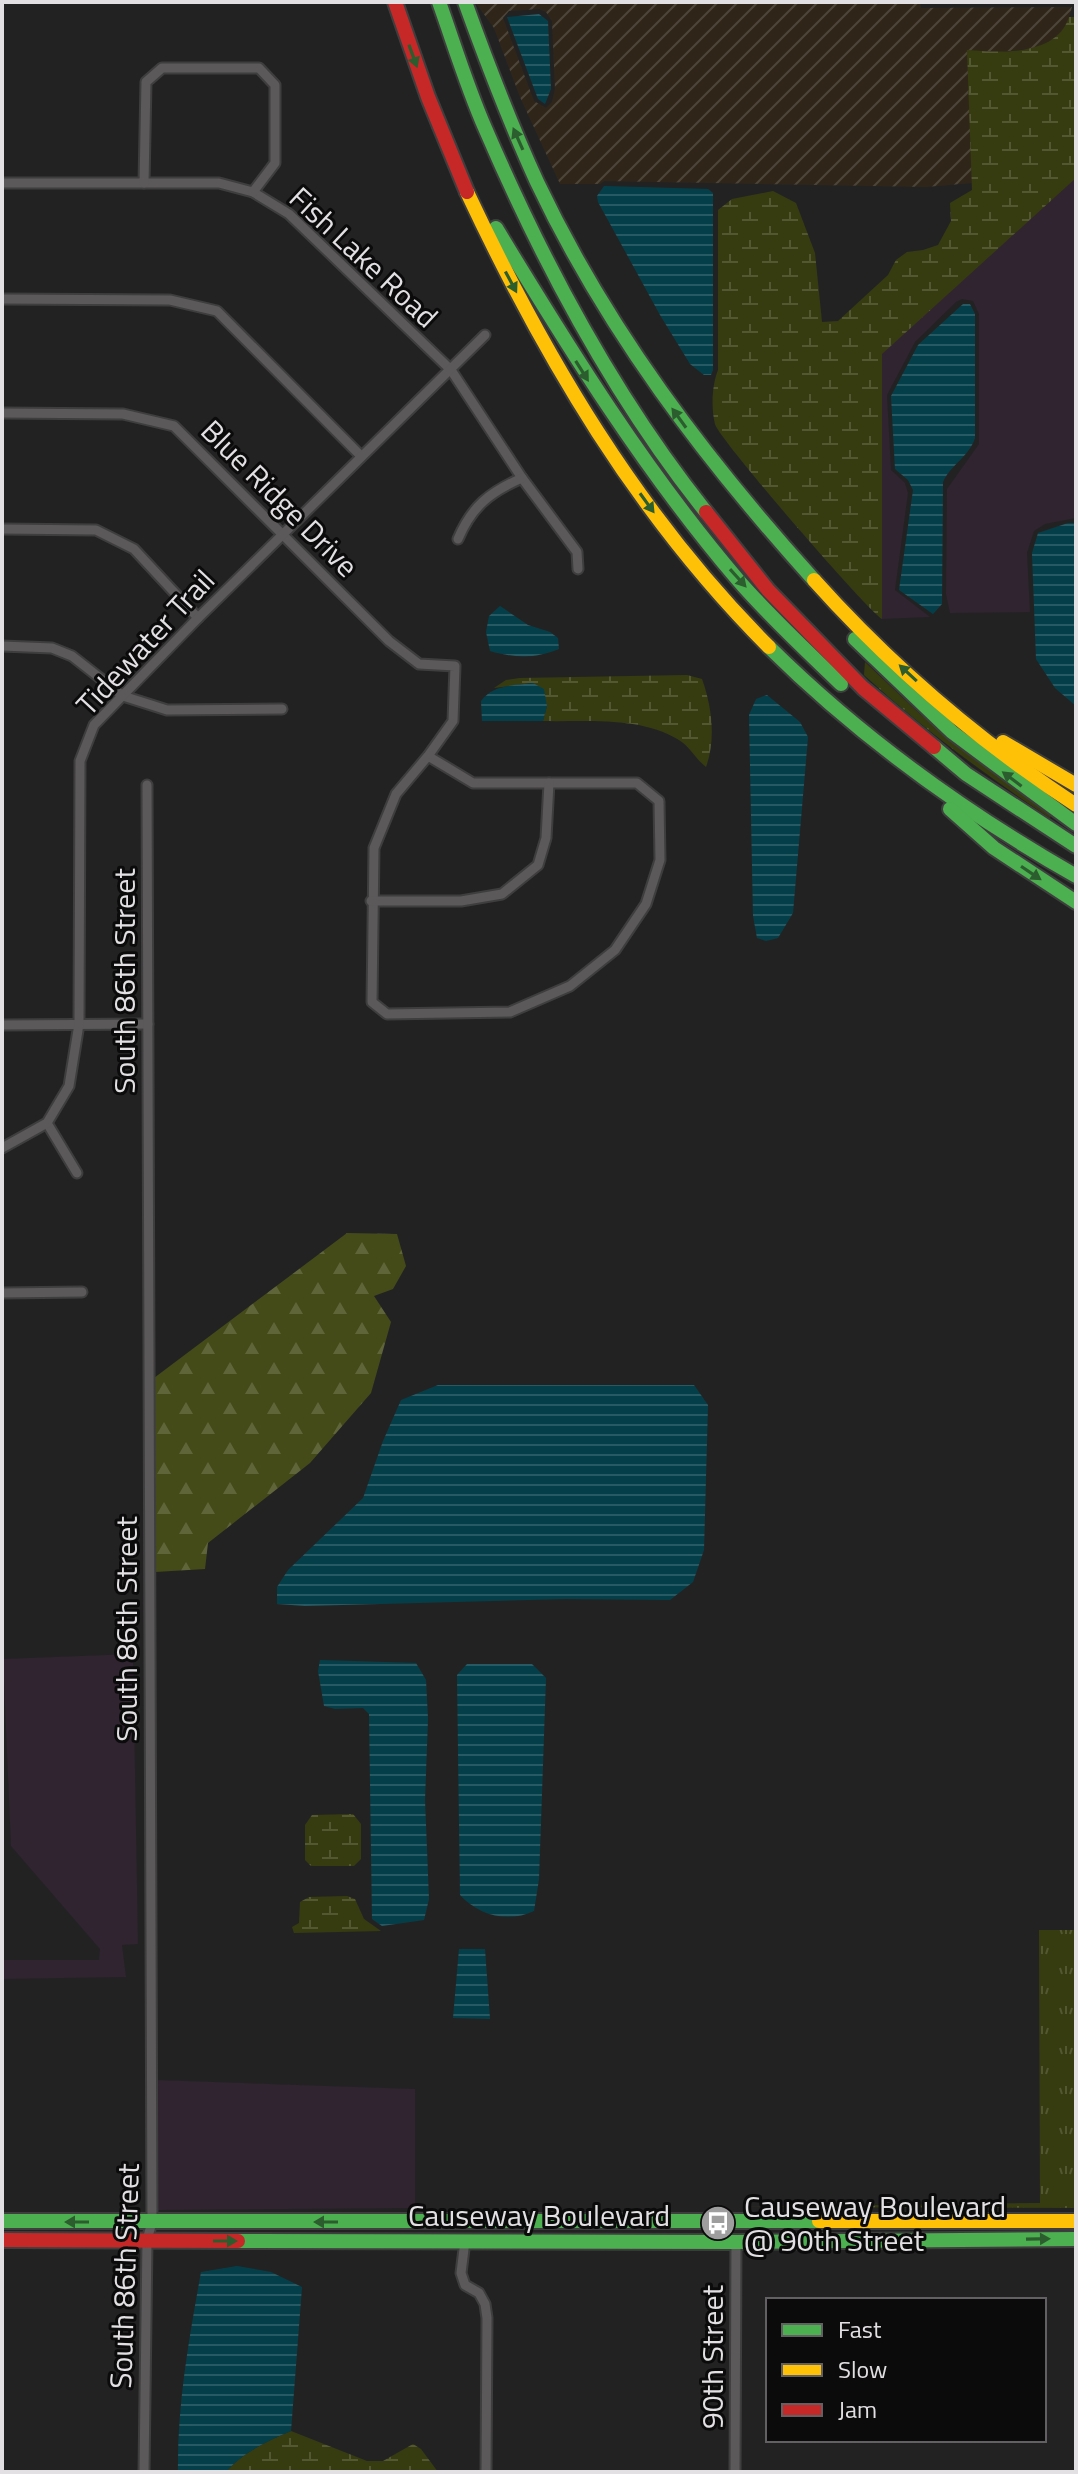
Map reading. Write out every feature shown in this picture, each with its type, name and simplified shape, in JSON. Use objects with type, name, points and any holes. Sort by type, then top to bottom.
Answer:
[{"type":"main road","points":[[395,2],[423,84],[499,261],[568,385],[654,513],[718,592],[785,664],[860,731],[930,786],[1032,852],[1076,876]]},
{"type":"main road","points":[[439,2],[477,109],[509,182],[551,268],[601,358],[710,517],[863,695]]},
{"type":"main road","points":[[465,2],[486,62],[535,176],[569,244],[624,337],[729,485],[867,643],[952,732],[1076,824]]},
{"type":"main road","points":[[455,160],[586,377],[646,466],[737,578],[833,676],[863,695],[951,764],[1076,846]]},
{"type":"main road","points":[[867,643],[993,748],[1076,805]]},
{"type":"main road","points":[[949,710],[1076,785]]},
{"type":"main road","points":[[930,786],[976,834],[1076,902]]},
{"type":"main road","name":"Causeway Boulevard","points":[[2,2221],[1076,2221]]},
{"type":"main road","points":[[337,2241],[364,2233],[445,2231],[451,2222]]},
{"type":"main road","points":[[465,2241],[487,2229],[547,2227],[562,2223]]},
{"type":"main road","name":"Causeway Boulevard","points":[[2,2240],[736,2242],[1076,2239]]},
{"type":"street","points":[[144,183],[146,82],[162,68],[259,68],[275,85],[275,163],[253,192]]},
{"type":"street","name":"Fish Lake Road","points":[[2,183],[219,183],[253,192],[289,214],[451,370],[522,478],[577,552],[578,569]]},
{"type":"street","points":[[2,299],[170,300],[217,311],[361,456]]},
{"type":"street","name":"Tidewater Trail","points":[[47,1123],[69,1086],[79,1024],[80,761],[94,725],[485,335]]},
{"type":"street","name":"Blue Ridge Drive","points":[[2,413],[123,414],[174,426],[389,641],[419,664],[455,666],[453,721],[428,756]]},
{"type":"street","points":[[458,539],[467,516],[500,488],[522,478]]},
{"type":"street","points":[[2,529],[96,530],[134,549],[198,618]]},
{"type":"street","points":[[2,646],[52,648],[72,656],[123,696],[167,710],[282,709]]},
{"type":"street","points":[[428,756],[473,783],[549,783],[637,783],[659,801],[660,860],[646,904],[615,950],[570,986],[510,1012],[387,1014],[372,1002],[371,901],[374,848],[396,794],[428,756]]},
{"type":"street","points":[[371,901],[461,901],[502,894],[538,865],[546,838],[549,783]]},
{"type":"street","name":"South 86th Street","points":[[144,2472],[147,2240],[152,2222],[147,785]]},
{"type":"street","points":[[2,1025],[148,1024]]},
{"type":"street","points":[[2,1148],[47,1123],[77,1173]]},
{"type":"street","points":[[2,1293],[82,1292]]},
{"type":"street","points":[[465,2241],[461,2273],[465,2285],[479,2293],[487,2318],[486,2472]]},
{"type":"street","name":"90th Street","points":[[735,2472],[736,2242]]},
{"type":"shaded area","points":[[475,2],[920,2],[921,8],[1072,7],[1067,25],[1056,38],[1035,48],[1000,52],[968,51],[972,183],[926,187],[604,181],[600,184],[560,184],[520,97],[494,28]],"holes":[[[539,9],[546,12],[552,21],[555,89],[552,102],[546,108],[534,101],[503,18],[509,11]]]},
{"type":"shaded area","points":[[1076,178],[1076,518],[1045,524],[1034,531],[1027,553],[1030,612],[950,613],[946,594],[947,489],[979,444],[979,314],[973,301],[962,299],[956,302],[915,342],[887,395],[891,470],[905,483],[908,493],[895,590],[930,617],[882,619],[882,353]]},
{"type":"shaded area","points":[[133,1654],[138,1944],[122,1945],[126,1977],[2,1979],[2,1960],[99,1960],[100,1949],[11,1846],[3,1659]]},
{"type":"shaded area","points":[[157,2080],[415,2089],[415,2208],[157,2210]]},
{"type":"green space","points":[[1069,17],[1076,17],[1076,178],[882,354],[882,619],[793,523],[715,424],[718,210],[732,199],[773,191],[796,203],[815,253],[822,322],[838,321],[888,275],[896,260],[907,252],[938,245],[951,221],[950,203],[972,190],[967,50],[1011,51],[1040,45],[1063,30]]},
{"type":"green space","points":[[865,662],[921,715],[1051,815],[1050,818],[908,714],[864,675]]},
{"type":"green space","points":[[687,675],[702,679],[708,701],[712,734],[706,767],[679,740],[664,732],[613,722],[543,721],[547,706],[532,683],[494,688],[506,680],[520,678]]},
{"type":"green space","points":[[347,1233],[397,1234],[406,1266],[393,1289],[374,1296],[391,1322],[371,1393],[310,1463],[208,1543],[205,1569],[155,1572],[154,1378]]},
{"type":"green space","points":[[353,1814],[361,1824],[361,1859],[354,1866],[311,1866],[305,1860],[305,1825],[312,1815]]},
{"type":"green space","points":[[347,1896],[355,1899],[364,1919],[381,1931],[294,1933],[292,1927],[299,1923],[300,1902],[309,1897]]},
{"type":"green space","points":[[1039,1930],[1076,1930],[1076,2208],[742,2207],[1040,2203]]},
{"type":"green space","points":[[291,2431],[367,2461],[383,2461],[413,2444],[421,2449],[438,2472],[226,2472],[248,2453]]},
{"type":"water","points":[[539,14],[548,21],[551,89],[545,104],[538,99],[507,17]]},
{"type":"water","points":[[604,186],[708,189],[713,193],[711,375],[704,375],[690,364],[660,315],[598,202],[597,196]]},
{"type":"water","points":[[963,304],[970,304],[975,314],[975,438],[943,482],[942,604],[933,614],[899,590],[913,490],[908,480],[895,469],[891,396],[918,345]]},
{"type":"water","points":[[1076,523],[1076,706],[1055,688],[1036,659],[1032,553],[1038,533]]},
{"type":"water","points":[[500,606],[528,625],[550,632],[558,638],[559,649],[524,656],[490,651],[486,632],[489,616]]},
{"type":"water","points":[[533,683],[544,689],[547,706],[543,721],[482,721],[481,701],[486,695],[504,687]]},
{"type":"water","points":[[767,695],[800,722],[808,737],[793,913],[778,938],[766,941],[757,938],[753,916],[749,715],[756,699]]},
{"type":"water","points":[[438,1385],[694,1385],[708,1405],[704,1550],[693,1582],[670,1600],[277,1604],[277,1587],[288,1570],[363,1498],[401,1400]]},
{"type":"water","points":[[320,1660],[416,1663],[426,1680],[425,1800],[429,1899],[424,1920],[382,1926],[372,1919],[369,1714],[363,1708],[335,1709],[324,1706],[318,1671]]},
{"type":"water","points":[[467,1664],[532,1664],[546,1678],[539,1879],[534,1911],[515,1917],[485,1912],[460,1895],[457,1675]]},
{"type":"water","points":[[459,1949],[485,1949],[490,2019],[453,2018]]},
{"type":"water","points":[[237,2266],[271,2272],[302,2287],[291,2431],[248,2453],[226,2472],[178,2472],[182,2397],[201,2272]]},
{"type":"traffic: fast","points":[[439,2],[485,128],[556,279],[611,376],[672,468],[706,512]]},
{"type":"traffic: fast","points":[[465,2],[517,138],[594,290],[697,440],[814,580]]},
{"type":"traffic: fast","points":[[496,228],[581,364],[671,496],[750,594],[841,684]]},
{"type":"traffic: fast","points":[[855,639],[952,732],[1076,824]]},
{"type":"traffic: fast","points":[[769,647],[840,712],[915,772],[1034,852],[1076,876]]},
{"type":"traffic: fast","points":[[934,747],[966,774],[1076,846]]},
{"type":"traffic: fast","points":[[950,809],[994,848],[1076,902]]},
{"type":"traffic: fast","points":[[2,2221],[819,2221]]},
{"type":"traffic: fast","points":[[238,2241],[1076,2239]]},
{"type":"traffic: slow","points":[[467,192],[529,315],[598,433],[678,544],[769,647]]},
{"type":"traffic: slow","points":[[814,580],[874,642],[938,701],[1005,755],[1076,805]]},
{"type":"traffic: slow","points":[[1003,742],[1076,785]]},
{"type":"traffic: slow","points":[[819,2221],[1076,2221]]},
{"type":"traffic: jam","points":[[395,2],[428,97],[467,192]]},
{"type":"traffic: jam","points":[[706,512],[768,590],[863,688],[934,747]]},
{"type":"traffic: jam","points":[[2,2240],[238,2241]]},
{"type":"place","name":"Causeway Boulevard @ 90th Street","points":[[718,2223]]}]
